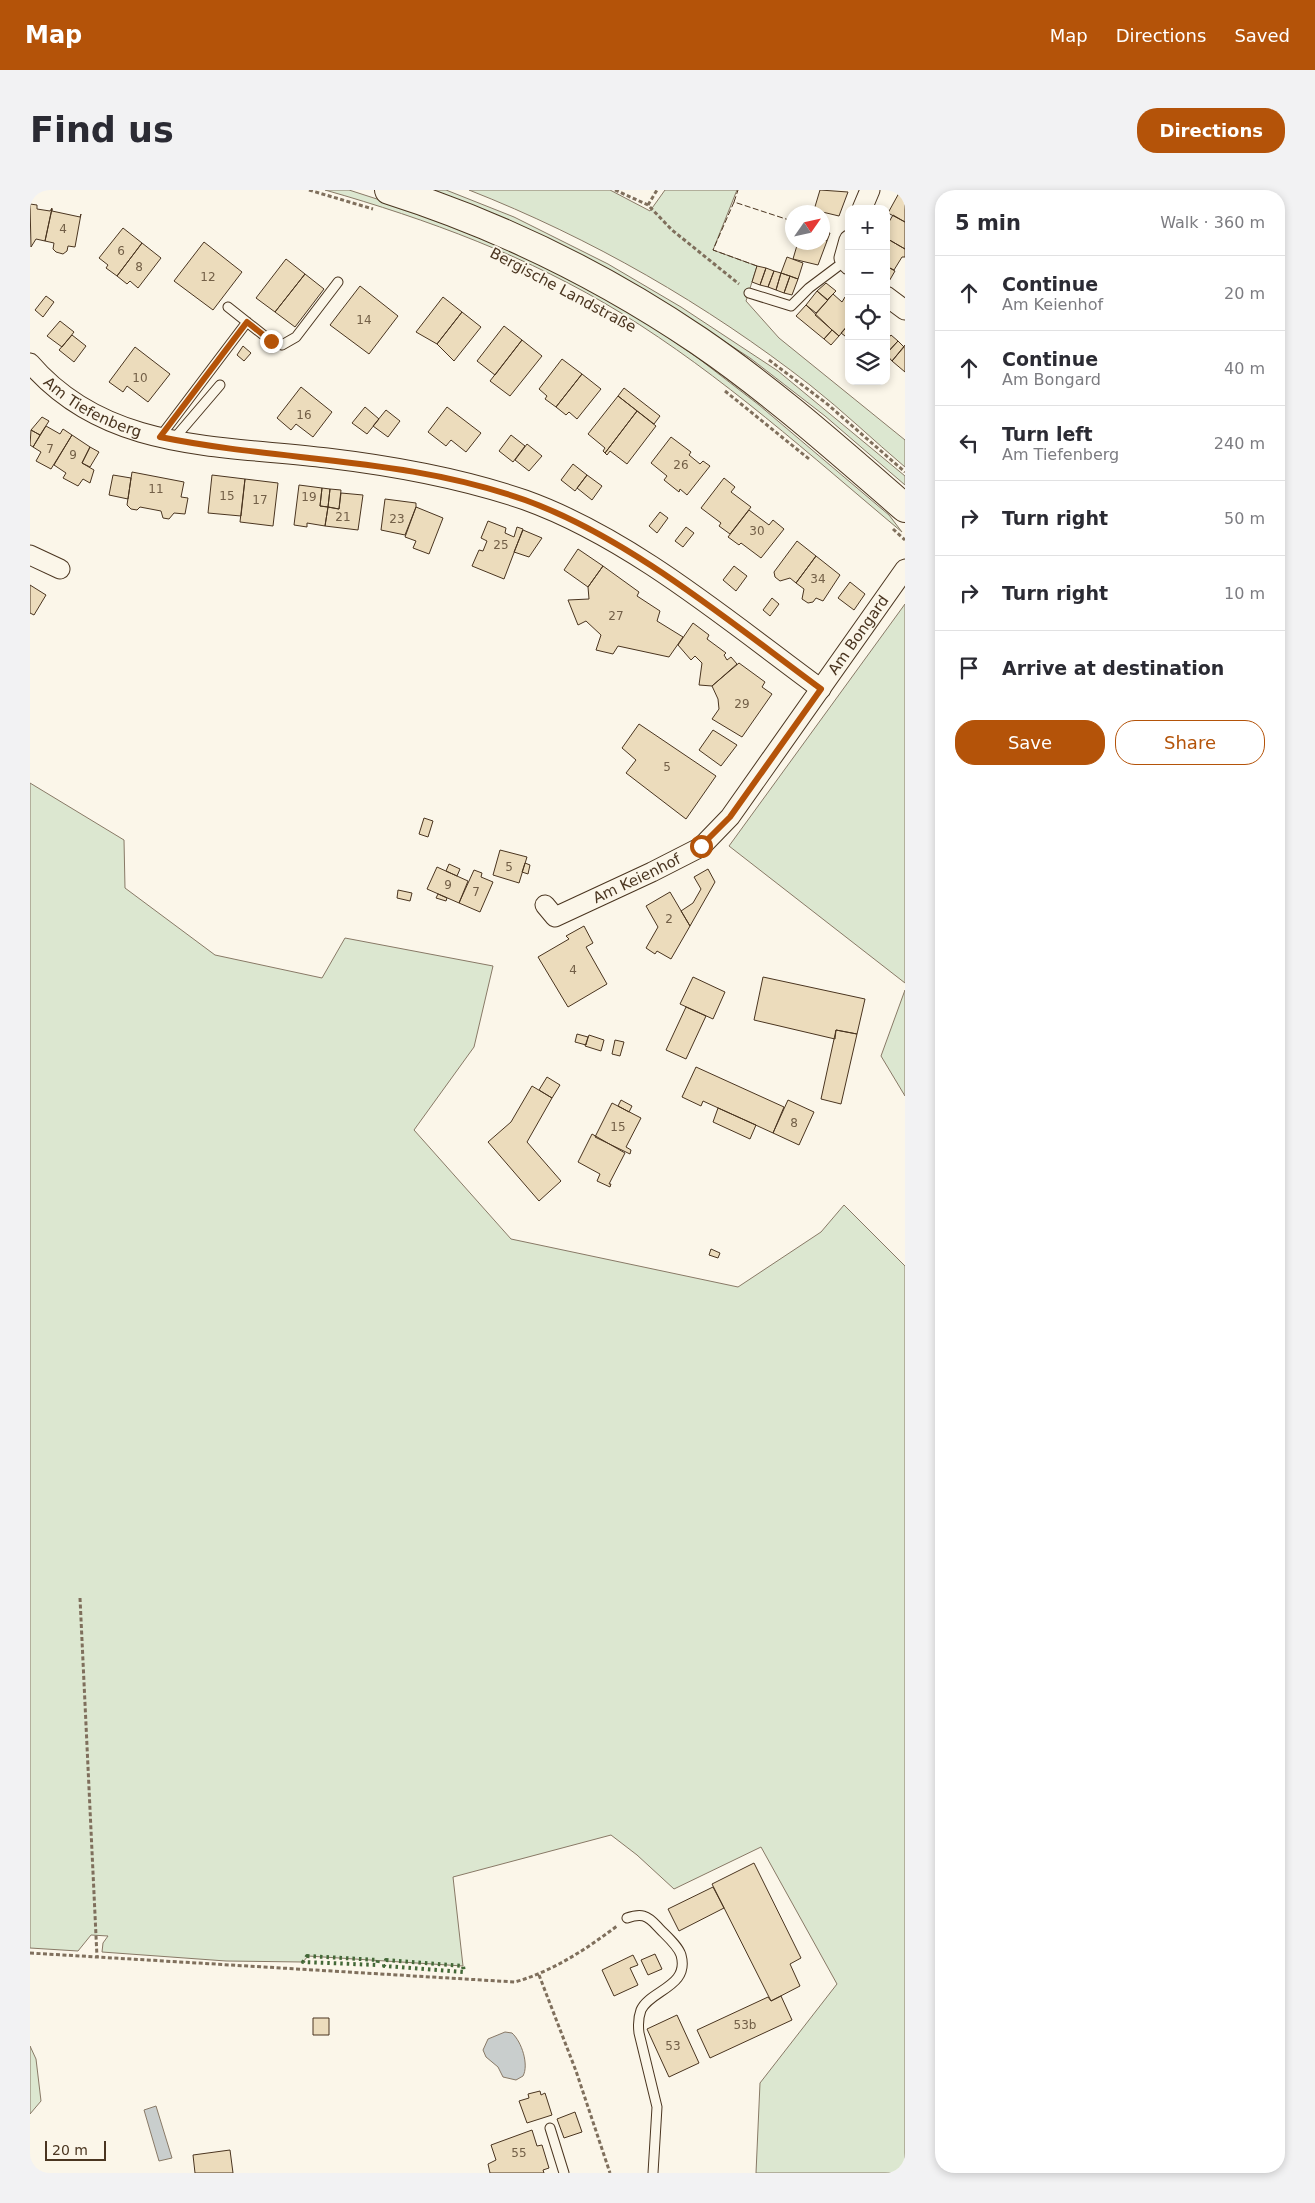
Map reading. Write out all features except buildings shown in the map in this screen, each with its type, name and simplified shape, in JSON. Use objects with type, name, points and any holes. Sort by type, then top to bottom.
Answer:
[{"type":"main road","name":"Bergische Landstraße","points":[[384,200],[510,236],[626,295],[699,341],[794,413],[897,517]]},
{"type":"street","points":[[864,205],[870,190]]},
{"type":"street","points":[[890,299],[905,310]]},
{"type":"street","name":"Am Tiefenberg","points":[[30,363],[57,390],[81,408],[126,428],[194,444],[326,458],[407,470],[467,483],[525,500],[586,527],[653,568],[821,689]]},
{"type":"street","points":[[30,555],[60,569]]},
{"type":"street","name":"Am Bongard","points":[[743,798],[905,569]]},
{"type":"street","name":"Am Keienhof","points":[[545,905],[555,917],[652,872],[701,846],[716,833],[743,798]]},
{"type":"lane","points":[[749,292],[791,306],[808,288],[845,264]]},
{"type":"lane","points":[[228,307],[271,341],[282,345],[296,337],[338,282]]},
{"type":"lane","points":[[166,438],[247,322]]},
{"type":"lane","points":[[166,438],[220,384]]},
{"type":"lane","points":[[627,1918],[638,1914],[649,1916],[680,1954],[682,1967],[672,1984],[641,2009],[638,2022],[638,2033],[657,2107],[653,2173]]},
{"type":"lane","points":[[550,2128],[564,2173]]},
{"type":"path","points":[[309,190],[384,200]]},
{"type":"path","points":[[615,190],[648,205],[672,230],[749,292]]},
{"type":"path","points":[[648,205],[658,190]]},
{"type":"path","points":[[722,389],[810,460]]},
{"type":"path","points":[[897,517],[905,540]]},
{"type":"path","points":[[80,1598],[97,1957]]},
{"type":"path","points":[[30,1953],[515,1982],[538,1975],[588,1948],[627,1918]]},
{"type":"path","points":[[538,1975],[576,2071],[610,2173]]},
{"type":"green space","points":[[325,190],[349,190],[442,220],[568,276],[637,316],[698,358],[759,405],[889,515],[902,532],[765,417],[695,363],[621,313],[551,274],[477,241],[363,201]]},
{"type":"green space","points":[[424,190],[446,190],[514,217],[608,264],[681,307],[778,371],[905,476],[905,485],[825,416],[750,358],[678,311]]},
{"type":"green space","points":[[469,190],[610,190],[650,211],[665,190],[737,190],[713,250],[757,266],[746,301],[779,338],[905,440],[905,467],[810,385],[770,355],[689,300],[603,251],[559,229]]},
{"type":"green space","points":[[905,604],[905,983],[729,846]]},
{"type":"green space","points":[[30,783],[124,840],[125,888],[215,955],[322,978],[345,938],[493,966],[474,1047],[414,1130],[511,1239],[738,1287],[821,1232],[844,1205],[905,1266],[905,2173],[756,2173],[760,2083],[837,1984],[761,1847],[674,1889],[637,1855],[611,1835],[453,1877],[463,1966],[308,1956],[303,1962],[226,1961],[102,1952],[103,1943],[108,1936],[91,1935],[78,1951],[30,1948]]},
{"type":"green space","points":[[905,990],[905,1096],[881,1056]]},
{"type":"green space","points":[[30,2046],[36,2059],[41,2101],[30,2114]]},
{"type":"shaded area","points":[[505,2032],[512,2033],[516,2037],[524,2054],[525,2071],[523,2076],[516,2080],[503,2077],[498,2067],[486,2057],[483,2050],[488,2039]]},
{"type":"shaded area","points":[[156,2106],[172,2158],[159,2161],[144,2110]]},
{"type":"hedge","points":[[307,1956],[378,1960],[377,1965],[303,1962],[307,1956]]},
{"type":"hedge","points":[[386,1960],[463,1966],[464,1972],[384,1966],[386,1960]]},
{"type":"fence","points":[[734,202],[738,190]]},
{"type":"fence","points":[[757,266],[713,250],[734,202],[785,219]]},
{"type":"route","points":[[271,341],[247,322],[160,437],[231,449],[326,458],[407,470],[467,483],[525,500],[586,527],[653,568],[821,689],[730,817],[701,846]]}]
